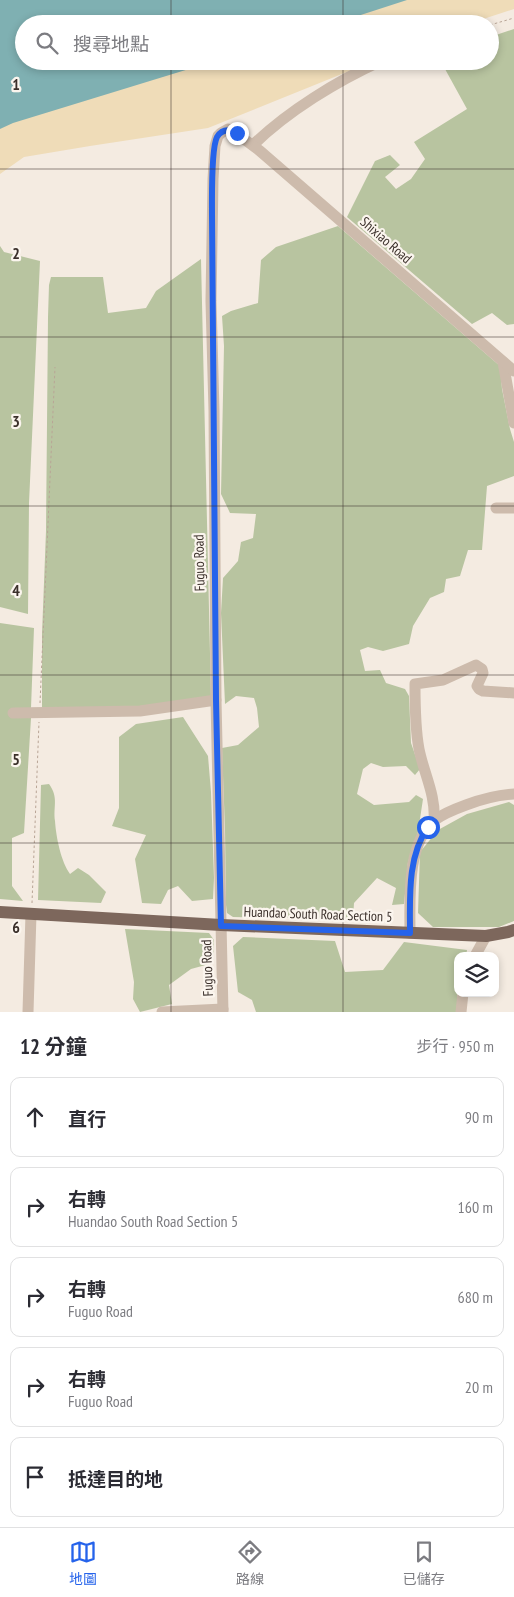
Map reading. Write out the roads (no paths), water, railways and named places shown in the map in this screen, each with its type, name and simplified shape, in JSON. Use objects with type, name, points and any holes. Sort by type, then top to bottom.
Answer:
[{"type":"main road","name":"Huandao South Road Section 5","points":[[0,912],[221,926],[486,936],[514,930]]},
{"type":"street","points":[[253,145],[271,128],[317,96],[365,70]]},
{"type":"street","name":"Fuguo Road","points":[[223,1010],[216,700],[212,179],[215,146],[218,136],[228,130],[237,133]]},
{"type":"street","name":"Shixiao Road","points":[[237,133],[514,371]]},
{"type":"street","points":[[503,362],[514,423]]},
{"type":"street","points":[[496,508],[514,508]]},
{"type":"street","points":[[434,820],[432,794],[419,750],[414,684],[443,680],[476,665],[482,669],[483,673],[477,686],[479,690],[514,693]]},
{"type":"street","points":[[13,713],[140,710],[216,700]]},
{"type":"street","points":[[410,933],[410,887],[415,856],[423,833],[434,820],[450,812],[479,800],[514,794]]},
{"type":"street","points":[[28,1012],[31,914]]},
{"type":"street","points":[[477,952],[486,936]]},
{"type":"street","points":[[461,1012],[463,997]]},
{"type":"street","points":[[162,1012],[223,1010]]},
{"type":"water","points":[[0,0],[407,0],[361,15],[15,15],[15,70],[186,70],[13,123],[0,129]]}]
